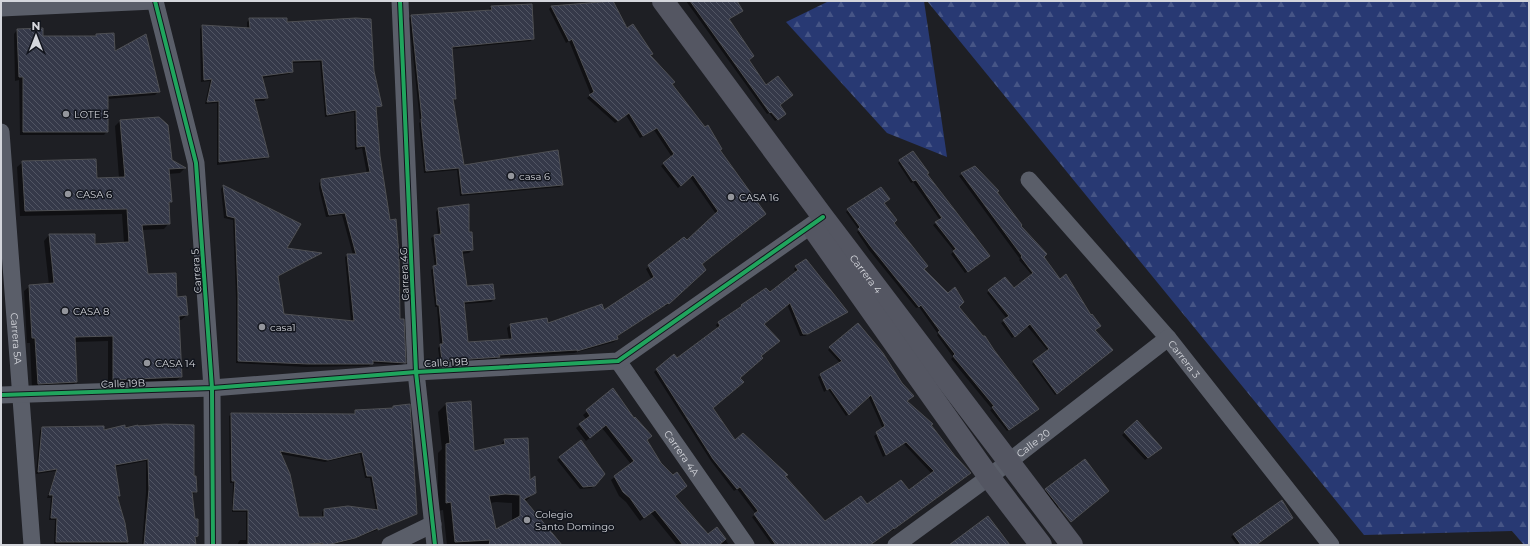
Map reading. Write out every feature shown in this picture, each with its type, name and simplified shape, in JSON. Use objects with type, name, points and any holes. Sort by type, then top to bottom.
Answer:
[{"type":"main road","name":"Carrera 4","points":[[646,1],[817,222],[1072,545]]},
{"type":"main road","name":"Carrera 4","points":[[663,1],[817,222],[989,477],[1041,545]]},
{"type":"street","points":[[1,8],[154,1]]},
{"type":"street","name":"Carrera 5","points":[[154,1],[196,163],[212,388],[212,545]]},
{"type":"street","name":"Carrera 4G","points":[[400,1],[416,372],[435,545]]},
{"type":"street","name":"Carrera 5A","points":[[1,132],[32,545]]},
{"type":"street","name":"Carrera 3","points":[[1029,180],[1168,338],[1330,545]]},
{"type":"street","points":[[618,360],[817,222]]},
{"type":"street","name":"Calle 20","points":[[896,545],[989,477],[1168,338]]},
{"type":"street","name":"Calle 19B","points":[[1,395],[212,388],[416,372],[618,360]]},
{"type":"street","name":"Carrera 4A","points":[[618,360],[746,545]]},
{"type":"street","points":[[390,545],[433,524]]},
{"type":"green space","points":[[829,1],[924,1],[947,157],[887,133],[786,22]]},
{"type":"green space","points":[[927,1],[1529,1],[1529,545],[1524,545],[1512,531],[1364,535]]},
{"type":"building","points":[[613,1],[627,28],[633,24],[653,54],[650,55],[675,82],[672,84],[705,127],[708,125],[722,149],[720,150],[766,214],[702,264],[706,270],[669,304],[668,303],[617,336],[618,339],[577,351],[499,355],[500,357],[442,361],[440,344],[443,344],[433,266],[437,265],[434,235],[441,234],[438,208],[469,204],[469,232],[472,232],[473,250],[462,251],[467,286],[493,284],[495,299],[464,302],[468,342],[512,339],[510,324],[547,318],[548,323],[602,304],[604,310],[654,277],[648,265],[684,237],[687,240],[718,211],[693,175],[681,186],[663,163],[674,154],[657,128],[643,136],[629,113],[618,121],[589,95],[594,92],[572,39],[569,41],[551,6]]},
{"type":"building","points":[[690,1],[737,1],[743,11],[729,19],[754,56],[749,60],[766,85],[778,76],[793,95],[780,105],[786,114],[778,120],[771,112],[770,113]]},
{"type":"building","points":[[532,4],[534,39],[452,47],[456,99],[453,99],[464,165],[558,150],[563,185],[462,194],[459,168],[426,171],[411,15],[492,10],[491,6]]},
{"type":"building","points":[[249,18],[287,18],[287,22],[356,18],[371,19],[374,71],[382,106],[376,107],[380,156],[390,220],[396,219],[399,255],[400,319],[404,319],[406,363],[373,361],[373,364],[308,364],[238,361],[238,294],[235,218],[227,216],[223,185],[301,224],[287,248],[322,253],[278,276],[284,314],[354,321],[347,254],[356,254],[345,213],[329,215],[321,185],[321,179],[370,172],[365,146],[357,147],[356,110],[327,115],[322,60],[292,61],[293,72],[262,76],[268,98],[254,99],[269,157],[219,162],[219,101],[207,102],[212,79],[204,80],[202,25],[250,28]]},
{"type":"building","points":[[43,28],[43,36],[96,36],[96,34],[114,33],[115,51],[146,34],[160,92],[108,96],[108,132],[23,132],[23,77],[19,77],[17,29]]},
{"type":"building","points":[[159,117],[168,125],[172,160],[186,168],[169,169],[172,202],[169,202],[170,224],[142,225],[148,274],[176,273],[177,297],[186,296],[188,315],[179,316],[182,377],[113,380],[113,336],[75,337],[77,382],[38,384],[35,338],[32,338],[29,285],[54,283],[49,234],[95,234],[95,244],[129,242],[127,209],[25,211],[22,161],[96,159],[97,178],[125,177],[120,120]]},
{"type":"building","points":[[913,151],[929,173],[927,174],[990,256],[968,272],[953,251],[956,249],[935,222],[942,218],[916,180],[913,181],[899,160]]},
{"type":"building","points":[[975,166],[999,191],[997,192],[1022,225],[1021,226],[1047,254],[1044,257],[1060,279],[1066,274],[1091,315],[1092,314],[1101,326],[1095,330],[1113,350],[1057,394],[1033,361],[1049,349],[1030,324],[1015,337],[1003,320],[1009,316],[988,290],[1005,277],[1014,288],[1033,273],[961,173]]},
{"type":"building","points":[[881,187],[890,199],[884,203],[897,220],[894,223],[928,266],[924,269],[948,293],[955,287],[964,302],[959,307],[983,336],[985,336],[1039,409],[1009,430],[992,407],[994,406],[953,356],[955,354],[938,332],[940,331],[921,305],[919,307],[871,247],[858,229],[860,227],[847,209]]},
{"type":"building","points":[[806,259],[848,312],[808,334],[803,334],[790,303],[764,324],[780,341],[761,356],[763,358],[740,378],[744,382],[713,408],[735,440],[743,433],[788,475],[785,476],[825,521],[861,496],[867,504],[901,480],[909,490],[934,471],[906,442],[886,455],[876,432],[885,426],[871,395],[849,415],[830,388],[827,390],[820,374],[842,361],[829,347],[858,323],[883,353],[902,383],[914,396],[907,401],[933,424],[931,425],[955,456],[971,473],[870,545],[776,545],[754,514],[758,511],[740,487],[737,489],[713,459],[656,369],[674,354],[677,358],[720,326],[718,322],[766,288],[770,292],[798,270],[795,266]]},
{"type":"building","points":[[613,388],[634,418],[635,417],[652,436],[647,440],[661,463],[673,475],[677,472],[687,486],[675,496],[708,534],[717,527],[726,539],[719,545],[683,545],[655,510],[644,518],[630,498],[623,492],[614,476],[634,461],[606,425],[590,438],[579,424],[590,416],[586,410]]},
{"type":"building","points":[[471,401],[474,451],[505,444],[504,439],[528,438],[530,480],[535,476],[536,493],[524,499],[562,545],[489,545],[490,540],[455,542],[451,502],[446,503],[446,444],[450,443],[446,403]],"holes":[[[505,494],[520,495],[520,516],[496,529],[489,496]]]},
{"type":"building","points":[[410,404],[417,514],[355,538],[327,545],[323,545],[323,543],[298,545],[248,545],[248,510],[233,510],[235,481],[232,481],[231,413],[355,414],[355,410],[393,408],[393,406]],"holes":[[[280,451],[328,460],[362,452],[367,476],[372,476],[378,510],[348,506],[324,509],[324,517],[299,517],[290,474]]]},
{"type":"building","points":[[1137,420],[1162,448],[1148,458],[1124,432]]},
{"type":"building","points":[[125,425],[125,428],[138,425],[194,425],[194,476],[196,476],[197,492],[192,492],[195,519],[198,519],[198,536],[195,537],[196,545],[144,545],[149,489],[148,459],[115,465],[120,496],[117,496],[125,523],[128,542],[56,542],[57,518],[51,518],[53,495],[49,495],[57,469],[38,472],[42,427],[104,426],[104,430]]},
{"type":"building","points":[[581,440],[605,474],[595,486],[583,487],[559,457]]},
{"type":"building","points":[[1085,459],[1109,491],[1071,522],[1045,489]]},
{"type":"building","points":[[1282,500],[1293,518],[1256,545],[1241,545],[1233,534]]},
{"type":"building","points":[[988,516],[1010,545],[949,545]]},
{"type":"cycle path","points":[[155,1],[196,163],[212,388],[213,545]]},
{"type":"cycle path","points":[[400,1],[416,372],[435,545]]},
{"type":"cycle path","points":[[1,395],[212,388],[416,372],[618,361],[823,217]]},
{"type":"place","name":"LOTE 5","points":[[66,114]]},
{"type":"place","name":"casa 6","points":[[511,176]]},
{"type":"place","name":"CASA 6","points":[[68,194]]},
{"type":"place","name":"CASA 16","points":[[731,197]]},
{"type":"place","name":"CASA 8","points":[[65,311]]},
{"type":"place","name":"casa1","points":[[262,327]]},
{"type":"place","name":"CASA 14","points":[[147,363]]},
{"type":"place","name":"Colegio Santo Domingo","points":[[527,520]]}]
